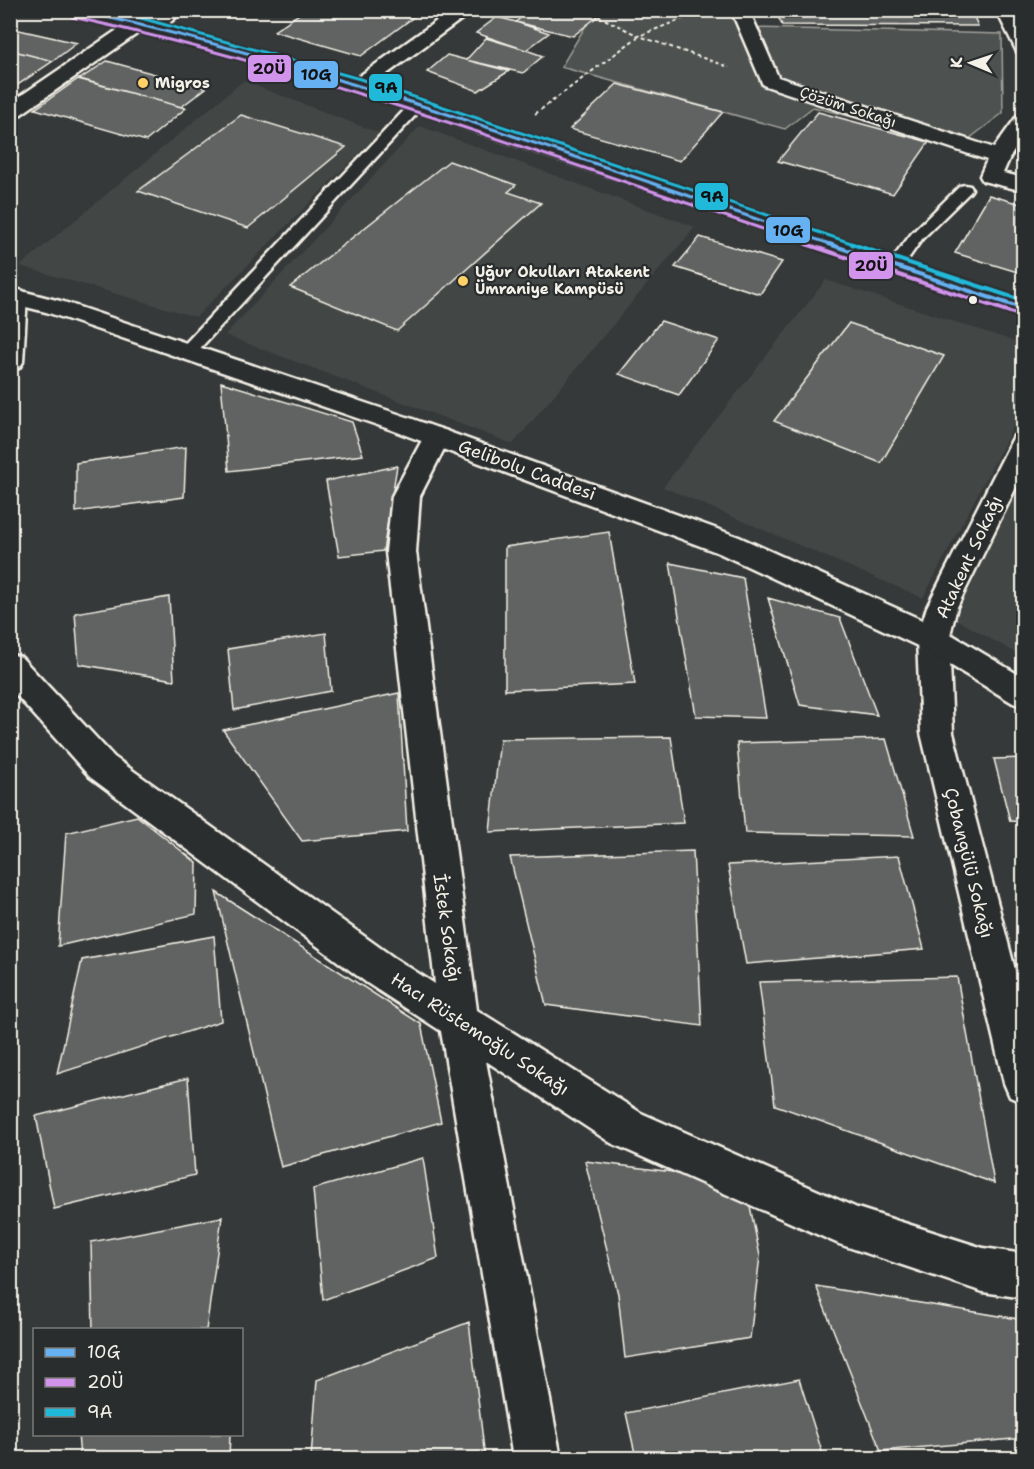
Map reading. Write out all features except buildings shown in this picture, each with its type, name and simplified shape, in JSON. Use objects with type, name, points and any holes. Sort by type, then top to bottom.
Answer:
[{"type":"street","points":[[74,10],[146,26],[358,86],[508,134],[1023,309]]},
{"type":"street","points":[[10,113],[175,10]]},
{"type":"street","points":[[358,86],[465,10]]},
{"type":"street","points":[[740,10],[770,81]]},
{"type":"street","points":[[1005,10],[1023,48]]},
{"type":"street","name":"Çözüm Sokağı","points":[[770,81],[999,157]]},
{"type":"street","points":[[1023,120],[999,157],[991,176],[1023,185]]},
{"type":"street","points":[[10,362],[13,295]]},
{"type":"street","name":"Gelibolu Caddesi","points":[[13,295],[55,307],[437,437],[729,545],[933,639],[1023,694]]},
{"type":"street","name":"İstek Sokağı","points":[[437,437],[406,496],[401,552],[459,1021],[537,1458]]},
{"type":"street","name":"Atakent Sokağı","points":[[933,639],[942,607],[1023,442]]},
{"type":"street","name":"Çobangülü Sokağı","points":[[933,639],[937,733],[1023,1083]]},
{"type":"street","name":"Hacı Rüstemoğlu Sokağı","points":[[10,666],[102,767],[380,970],[626,1128],[854,1230],[984,1270],[1023,1276]]},
{"type":"lane","points":[[186,353],[417,105]]},
{"type":"lane","points":[[895,266],[917,236],[965,189]]},
{"type":"path","points":[[586,10],[639,36],[770,81]]},
{"type":"path","points":[[508,134],[639,36],[704,10]]},
{"type":"shaded area","points":[[555,11],[751,11],[755,28],[1002,34],[1003,113],[961,145],[813,107],[785,129],[561,67],[588,22]]},
{"type":"shaded area","points":[[243,81],[379,133],[196,317],[20,266]]},
{"type":"shaded area","name":"Uğur Okulları Atakent Ümraniye Kampüsü","points":[[420,126],[695,227],[513,444],[225,335]]},
{"type":"shaded area","points":[[826,280],[1023,344],[1023,408],[923,598],[663,487]]},
{"type":"shaded area","points":[[1023,465],[1023,657],[952,617]]},
{"type":"transit line","name":"10G","points":[[76,10],[139,24],[358,86],[1024,309]]},
{"type":"transit line","name":"9A","points":[[112,10],[360,79],[1024,301]]},
{"type":"transit line","name":"20Ü","points":[[72,17],[137,31],[356,93],[1022,316]]},
{"type":"place","name":"Migros","points":[[143,83]]},
{"type":"place","name":"Uğur Okulları Atakent Ümraniye Kampüsü","points":[[463,281]]}]
